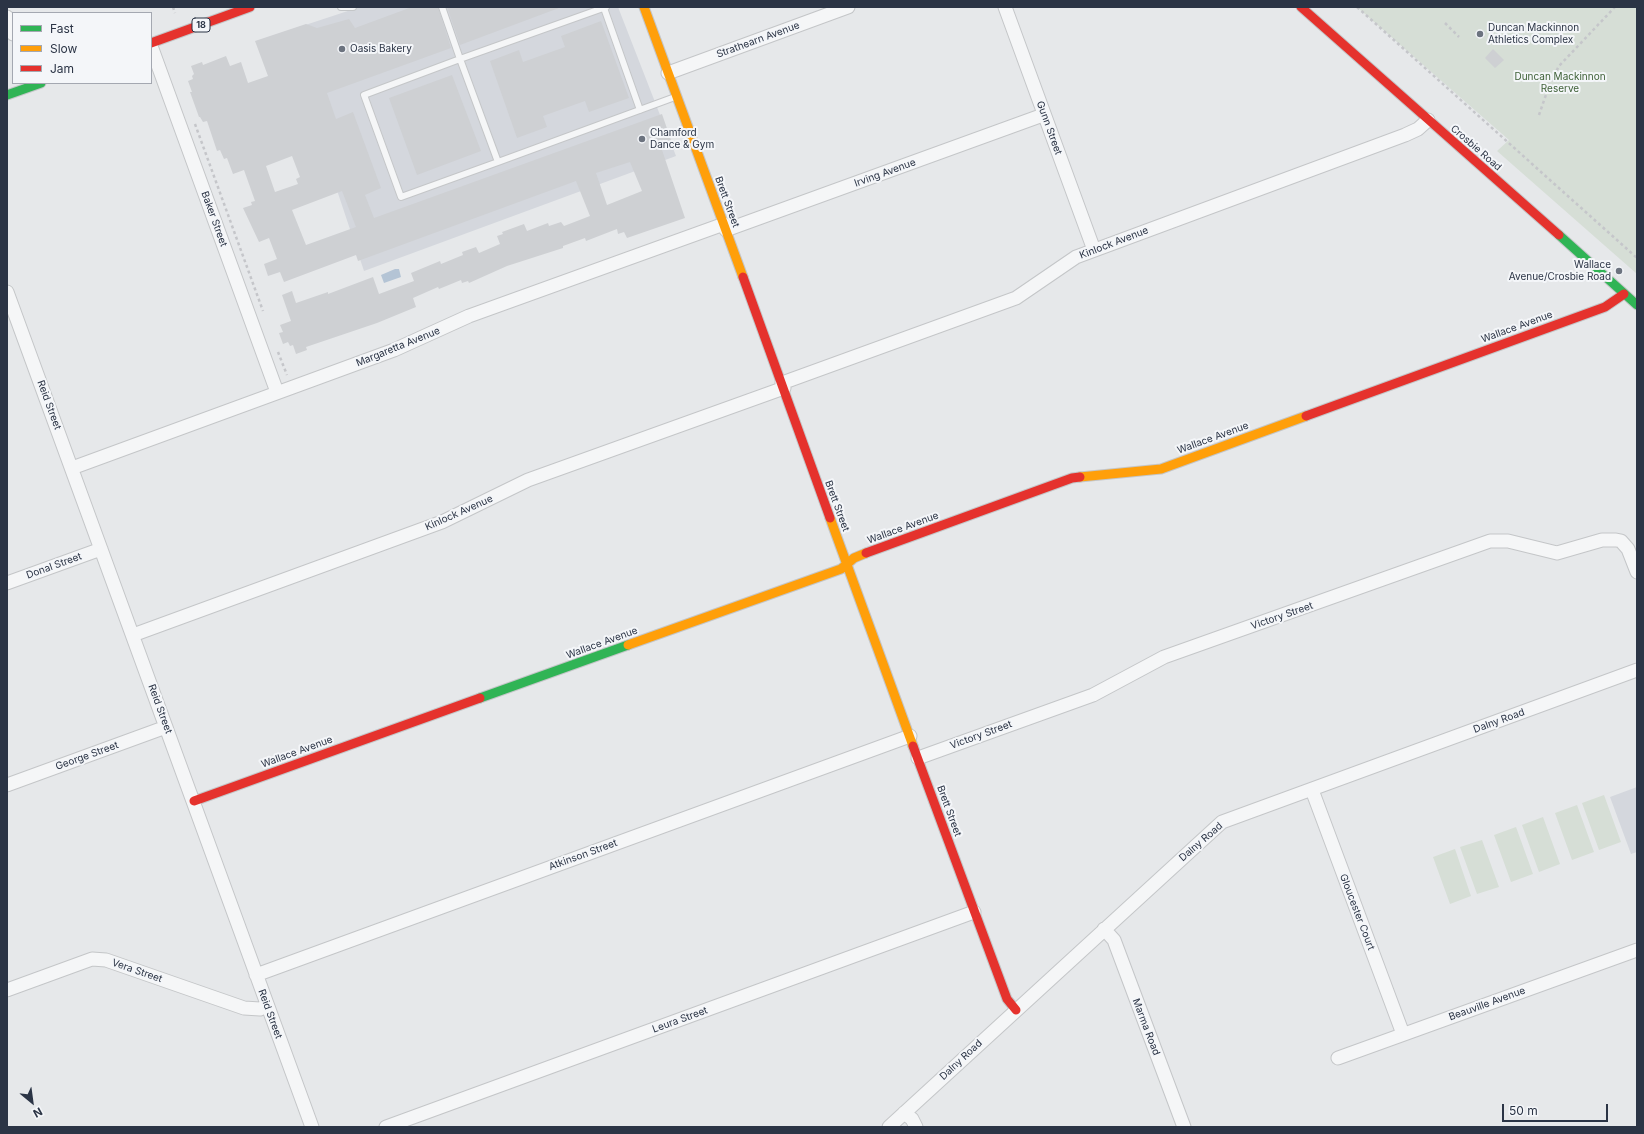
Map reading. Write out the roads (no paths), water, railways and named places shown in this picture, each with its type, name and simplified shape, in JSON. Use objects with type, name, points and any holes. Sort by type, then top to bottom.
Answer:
[{"type":"main road","name":"18","points":[[152,45],[250,7]]},
{"type":"main road","name":"Brett Street","points":[[644,7],[974,912],[1008,1002],[1016,1010]]},
{"type":"main road","name":"Crosbie Road","points":[[1301,7],[1637,305]]},
{"type":"main road","points":[[7,95],[34,84]]},
{"type":"main road","name":"Wallace Avenue","points":[[194,801],[827,574],[840,569],[854,558],[1072,478],[1160,469],[1605,307],[1624,294]]},
{"type":"street","name":"Strathearn Avenue","points":[[668,73],[848,7]]},
{"type":"street","name":"Gunn Street","points":[[1005,7],[1094,250]]},
{"type":"street","points":[[7,17],[12,31]]},
{"type":"street","name":"Baker Street","points":[[152,48],[277,392]]},
{"type":"street","name":"Irving Avenue","points":[[725,227],[1044,115]]},
{"type":"street","name":"Kinlock Avenue","points":[[133,635],[442,522],[528,480],[1016,298],[1076,257],[1405,135],[1418,129],[1428,120]]},
{"type":"street","name":"Margaretta Avenue","points":[[72,468],[394,350],[469,316],[725,227]]},
{"type":"street","name":"Reid Street","points":[[7,292],[312,1127]]},
{"type":"street","name":"Victory Street","points":[[918,758],[1093,695],[1164,658],[1490,541],[1508,541],[1541,550],[1557,552],[1602,540],[1621,541],[1628,549],[1637,572]]},
{"type":"street","name":"Donal Street","points":[[7,583],[101,549]]},
{"type":"street","name":"Dalny Road","points":[[889,1127],[1222,822],[1637,670]]},
{"type":"street","name":"George Street","points":[[7,785],[166,727]]},
{"type":"street","name":"Atkinson Street","points":[[256,975],[910,736]]},
{"type":"street","name":"Gloucester Court","points":[[1312,790],[1403,1034]]},
{"type":"street","name":"Leura Street","points":[[386,1127],[974,912]]},
{"type":"street","name":"Marma Road","points":[[1104,929],[1114,940],[1184,1127]]},
{"type":"street","name":"Beauville Avenue","points":[[1338,1058],[1637,950]]},
{"type":"street","name":"Vera Street","points":[[7,990],[92,959],[106,960],[244,1008],[260,1009],[267,1006]]},
{"type":"street","points":[[904,1113],[912,1119],[916,1127]]},
{"type":"lane","points":[[341,7],[353,7]]},
{"type":"lane","points":[[442,7],[498,162]]},
{"type":"lane","points":[[640,110],[605,7],[364,95],[401,197],[498,162],[640,110],[677,96]]},
{"type":"water","points":[[395,269],[399,269],[401,277],[384,283],[381,275]]},
{"type":"place","name":"Duncan Mackinnon Athletics Complex","points":[[1480,34]]},
{"type":"place","name":"Oasis Bakery","points":[[342,49]]},
{"type":"place","name":"Chamford Dance & Gym","points":[[642,139]]},
{"type":"place","name":"Wallace Avenue/Crosbie Road","points":[[1619,271]]},
{"type":"park label","name":"Duncan Mackinnon Reserve","points":[[1560,82]]}]
